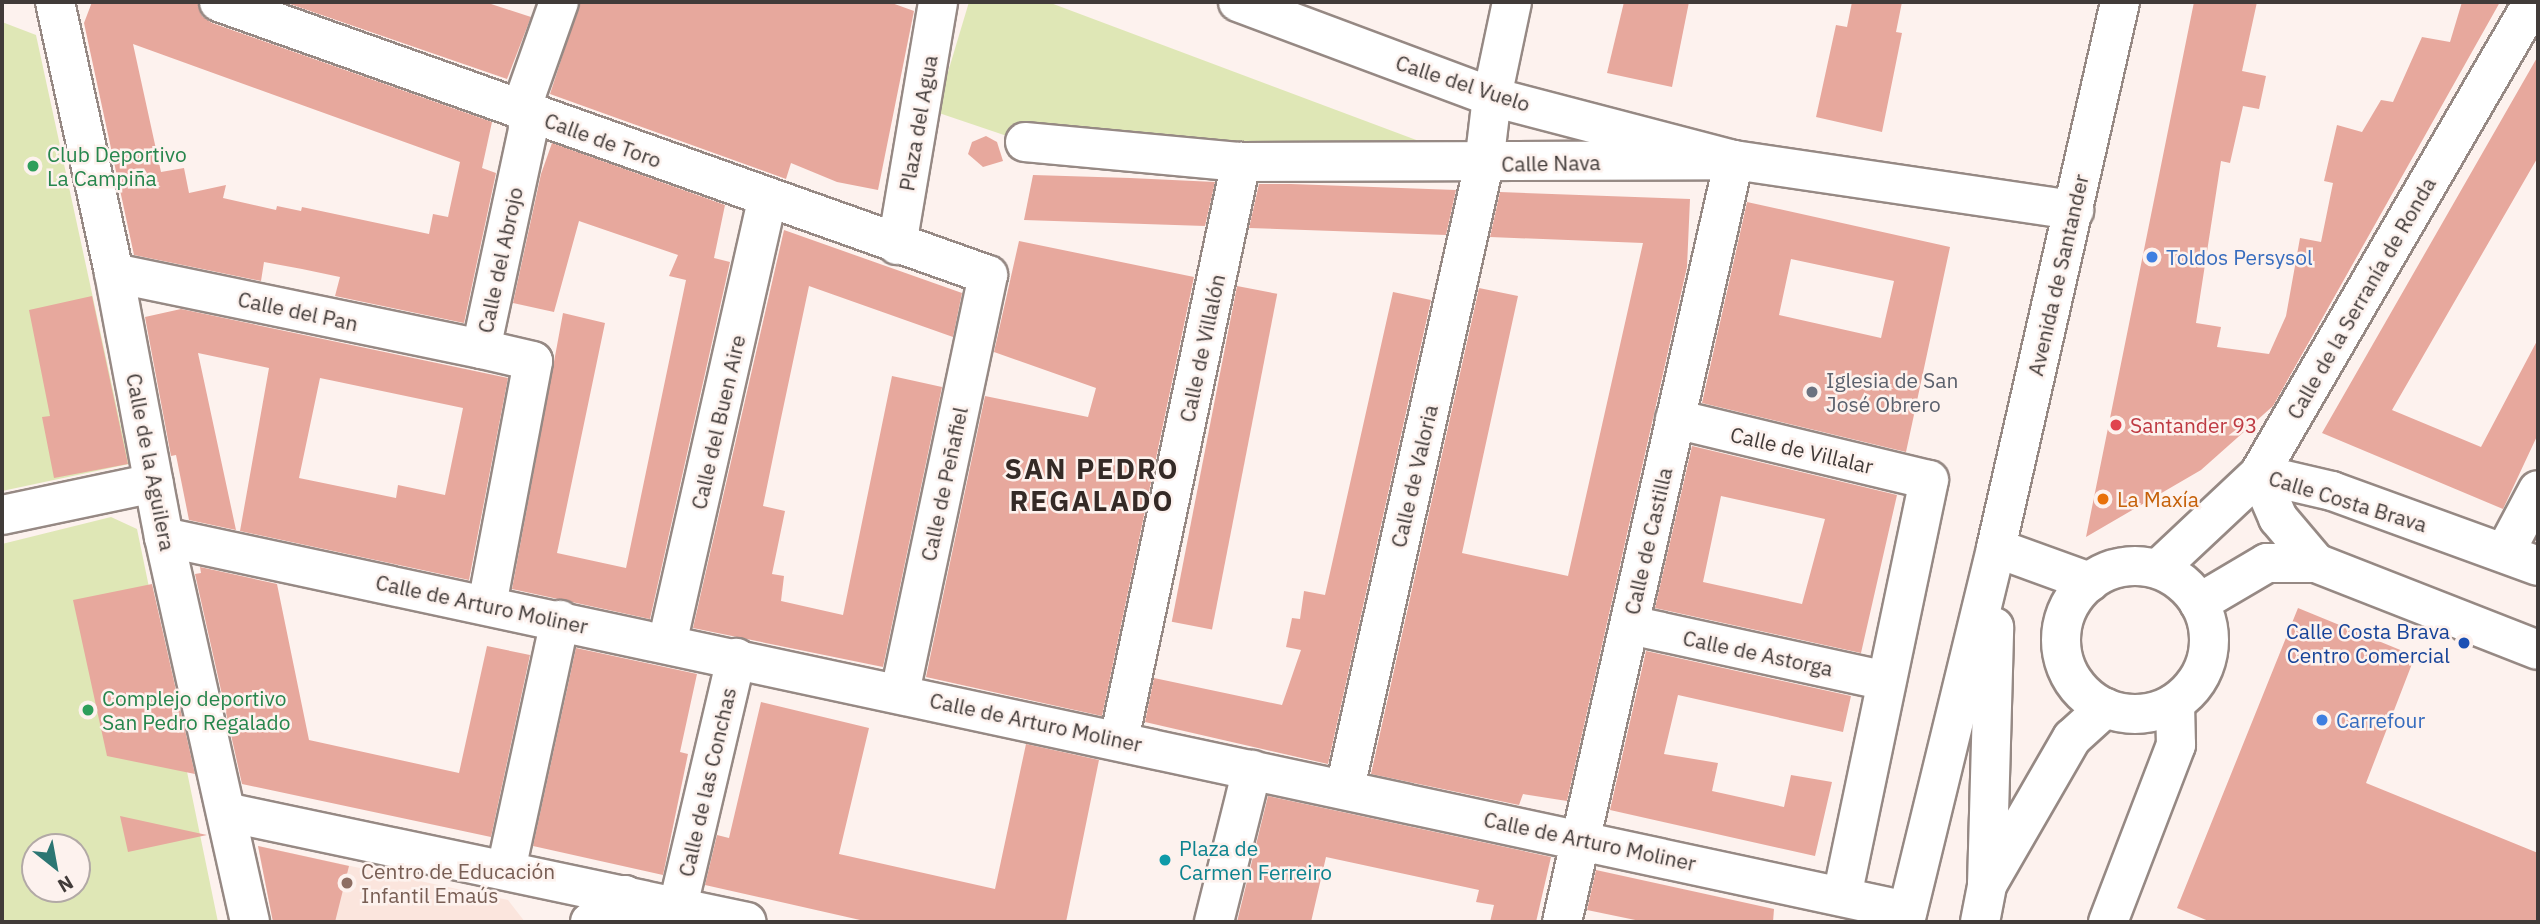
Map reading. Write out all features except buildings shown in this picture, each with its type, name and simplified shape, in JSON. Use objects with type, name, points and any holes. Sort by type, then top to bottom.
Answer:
[{"type":"street","name":"Calle de la Aguilera","points":[[55,2],[114,273],[164,537],[250,922]]},
{"type":"street","name":"Calle de Toro","points":[[219,2],[767,199],[988,275]]},
{"type":"street","name":"Calle del Abrojo","points":[[487,605],[533,361],[481,349],[527,113],[526,95],[558,2]]},
{"type":"street","name":"Plaza del Agua","points":[[897,245],[938,2]]},
{"type":"street","name":"Calle del Vuelo","points":[[1238,2],[1492,97],[1734,160]]},
{"type":"street","name":"Calle de Valoria","points":[[1345,788],[1483,164],[1492,97],[1512,2]]},
{"type":"street","name":"Avenida de Santander","points":[[1906,917],[1996,548],[2120,2]]},
{"type":"street","name":"Calle de la Serranía de Ronda","points":[[2158,569],[2259,474],[2533,2]]},
{"type":"street","name":"Calle Nava","points":[[1026,142],[1241,162],[1483,164],[1734,160],[2074,210]]},
{"type":"street","name":"Calle de Castilla","points":[[1562,922],[1734,160]]},
{"type":"street","name":"Calle de Villalón","points":[[1119,740],[1241,162]]},
{"type":"street","name":"Calle del Buen Aire","points":[[667,643],[767,199]]},
{"type":"street","name":"Calle del Pan","points":[[114,273],[481,349]]},
{"type":"street","name":"Calle de Peñafiel","points":[[900,693],[988,275]]},
{"type":"street","name":"Calle de Villalar","points":[[1675,419],[1929,480],[1886,681]]},
{"type":"street","name":"Calle Costa Brava","points":[[2259,474],[2332,491],[2522,559]]},
{"type":"street","name":"Calle Costa Brava","points":[[2259,474],[2278,518],[2316,563]]},
{"type":"street","points":[[2,514],[154,483]]},
{"type":"street","points":[[2522,559],[2538,490]]},
{"type":"street","name":"Calle de Arturo Moliner","points":[[164,537],[1842,896],[1906,917]]},
{"type":"street","name":"Avenida de Santander","points":[[1980,922],[1987,886],[1996,548]]},
{"type":"street","points":[[1996,548],[2090,582]]},
{"type":"street","name":"Calle Costa Brava","points":[[2199,603],[2267,563],[2316,563],[2538,650]]},
{"type":"street","points":[[2120,567],[2158,569],[2188,588],[2199,603],[2207,621],[2208,656],[2189,692],[2175,703],[2135,715],[2105,708],[2072,680],[2062,650],[2065,615],[2090,582],[2120,567]]},
{"type":"street","points":[[506,870],[560,620]]},
{"type":"street","name":"Calle de Astorga","points":[[1630,625],[1886,681]]},
{"type":"street","name":"Calle de las Conchas","points":[[678,906],[736,658]]},
{"type":"street","points":[[1842,896],[1886,681]]},
{"type":"street","points":[[2108,922],[2176,745],[2175,703]]},
{"type":"street","name":"Avenida de Santander","points":[[1987,886],[2072,738],[2105,708]]},
{"type":"street","points":[[1214,922],[1252,769]]},
{"type":"street","points":[[226,812],[506,870],[635,909]]},
{"type":"street","points":[[590,922],[635,909],[678,906],[747,922]]},
{"type":"shaded area","name":"Centro de Educación Infantil Emaús","points":[[258,846],[508,900],[525,922],[273,922]]},
{"type":"green space","points":[[969,2],[1048,2],[1427,144],[1025,142],[936,112]]},
{"type":"green space","name":"Club Deportivo La Campiña","points":[[2,22],[36,35],[129,464],[2,491]]},
{"type":"green space","name":"Complejo deportivo San Pedro Regalado","points":[[111,517],[137,529],[218,922],[2,922],[2,544]]},
{"type":"place","name":"Club Deportivo La Campiña","points":[[33,166]]},
{"type":"place","name":"Toldos Persysol","points":[[2152,257]]},
{"type":"place","name":"Iglesia de San José Obrero","points":[[1812,392]]},
{"type":"place","name":"Santander 93","points":[[2116,425]]},
{"type":"place","name":"La Maxía","points":[[2103,499]]},
{"type":"place","name":"Calle Costa Brava Centro Comercial","points":[[2464,643]]},
{"type":"place","name":"Complejo deportivo San Pedro Regalado","points":[[88,710]]},
{"type":"place","name":"Carrefour","points":[[2322,720]]},
{"type":"place","name":"Plaza de Carmen Ferreiro","points":[[1165,860]]},
{"type":"place","name":"Centro de Educación Infantil Emaús","points":[[347,883]]},
{"type":"district","name":"SAN PEDRO REGALADO","points":[[1092,485]]}]
